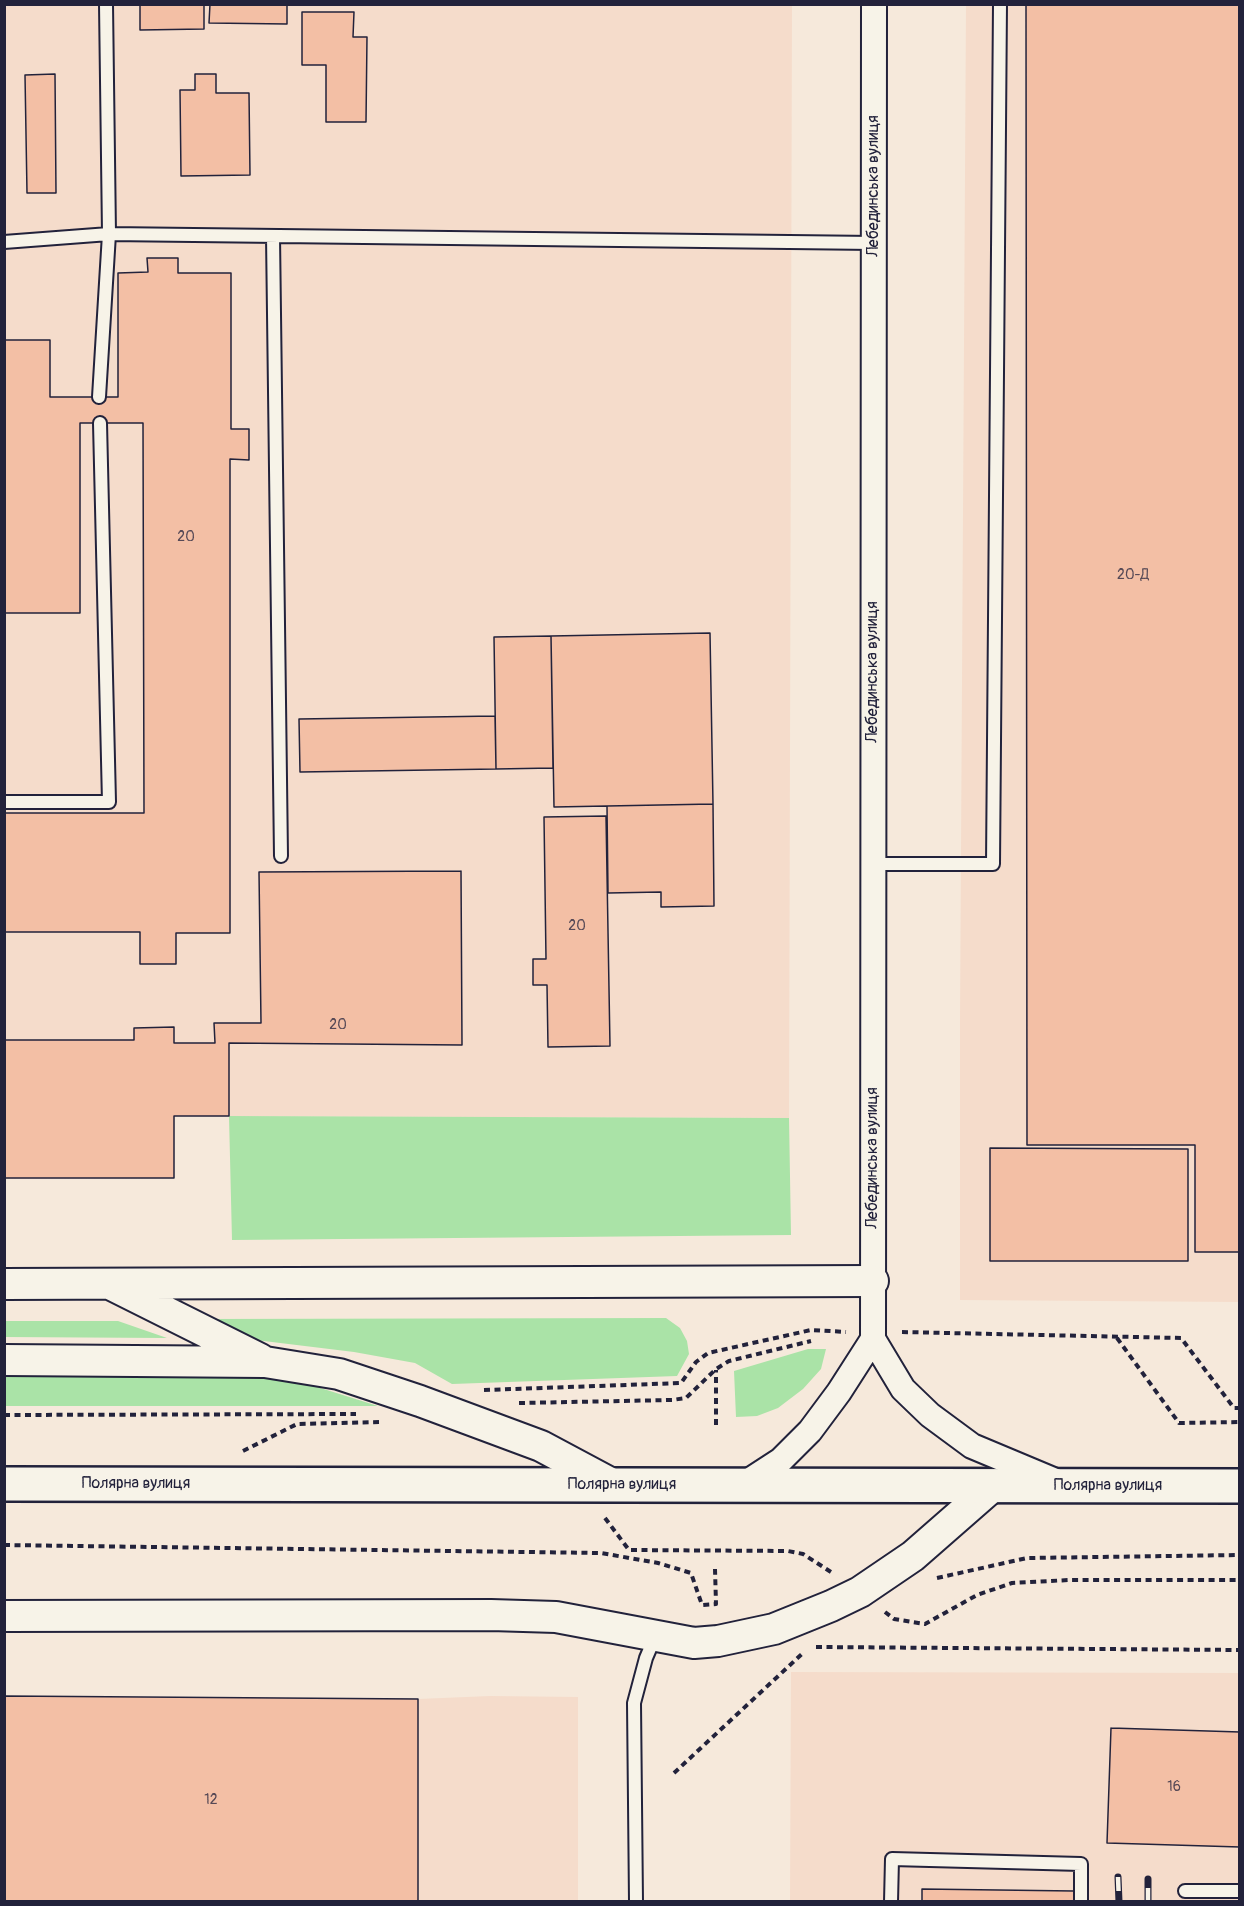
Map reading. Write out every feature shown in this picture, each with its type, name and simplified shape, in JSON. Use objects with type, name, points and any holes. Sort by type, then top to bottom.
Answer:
[{"type":"main road","name":"Полярна вулиця","points":[[4,1484],[1239,1486]]},
{"type":"street","name":"Лебединська вулиця","points":[[873,1336],[874,4]]},
{"type":"street","points":[[4,1284],[873,1281]]},
{"type":"street","points":[[108,1283],[265,1362]]},
{"type":"street","points":[[741,1486],[782,1460],[810,1431],[839,1392],[873,1336],[903,1389],[930,1415],[972,1446],[1066,1486]]},
{"type":"street","points":[[4,1360],[265,1362],[339,1374],[541,1446],[614,1485]]},
{"type":"street","points":[[4,1616],[491,1615],[556,1617],[694,1643],[718,1641],[774,1629],[860,1592],[913,1556],[993,1486]]},
{"type":"lane","points":[[99,397],[109,234],[106,4]]},
{"type":"lane","points":[[873,864],[993,864],[1000,4]]},
{"type":"lane","points":[[4,242],[109,234],[874,243]]},
{"type":"lane","points":[[273,236],[281,856]]},
{"type":"lane","points":[[4,802],[109,802],[100,423]]},
{"type":"lane","points":[[636,1902],[634,1703],[646,1658],[655,1637]]},
{"type":"lane","points":[[891,1902],[892,1859],[1082,1864],[1082,1902]]},
{"type":"lane","points":[[1185,1891],[1239,1891]]},
{"type":"path","points":[[442,1409],[462,1391],[681,1383],[696,1362],[708,1353],[810,1330],[873,1336],[1181,1338],[1234,1408],[1239,1408]]},
{"type":"path","points":[[1117,1337],[1179,1423],[1239,1422]]},
{"type":"path","points":[[517,1404],[686,1398],[716,1369],[729,1361],[811,1341]]},
{"type":"path","points":[[716,1369],[716,1425]]},
{"type":"path","points":[[4,1414],[360,1414]]},
{"type":"path","points":[[236,1454],[297,1424],[388,1421]]},
{"type":"path","points":[[4,1545],[601,1553],[658,1563],[691,1573],[702,1605],[716,1604],[715,1569]]},
{"type":"path","points":[[928,1583],[937,1578],[1027,1558],[1239,1555]]},
{"type":"path","points":[[880,1609],[890,1604]]},
{"type":"path","points":[[674,1773],[809,1647],[820,1641]]},
{"type":"path","points":[[809,1647],[1239,1650]]},
{"type":"shaded area","points":[[4,5],[792,5],[789,1118],[175,1116],[174,1178],[5,1179]]},
{"type":"shaded area","points":[[966,5],[1239,5],[1239,1302],[960,1300]]},
{"type":"shaded area","points":[[791,1672],[1239,1673],[1239,1901],[790,1902]]},
{"type":"shaded area","points":[[5,1696],[418,1699],[490,1696],[578,1697],[578,1901],[5,1902]]},
{"type":"green space","points":[[229,1116],[789,1118],[791,1235],[232,1240]]},
{"type":"green space","points":[[666,1318],[680,1328],[687,1341],[689,1354],[677,1376],[452,1384],[415,1363],[354,1352],[231,1337],[207,1319]]},
{"type":"green space","points":[[5,1321],[118,1321],[167,1338],[5,1337]]},
{"type":"green space","points":[[808,1349],[826,1349],[821,1369],[803,1389],[778,1408],[757,1416],[736,1417],[734,1371]]},
{"type":"green space","points":[[5,1376],[260,1377],[314,1386],[378,1406],[5,1406]]},
{"type":"building","points":[[140,4],[204,4],[204,29],[140,30]]},
{"type":"building","points":[[210,4],[287,4],[287,24],[209,23]]},
{"type":"building","points":[[1026,4],[1240,4],[1240,1252],[1195,1252],[1195,1145],[1027,1145]]},
{"type":"building","points":[[302,12],[354,12],[353,37],[367,37],[366,122],[326,122],[326,65],[302,65]]},
{"type":"building","points":[[55,74],[56,193],[27,193],[25,75]]},
{"type":"building","points":[[195,74],[216,74],[216,93],[249,93],[250,175],[181,176],[180,90],[195,90]]},
{"type":"building","points":[[147,258],[178,258],[178,273],[231,273],[231,429],[249,429],[249,460],[230,459],[230,933],[176,933],[176,964],[140,964],[140,932],[4,932],[4,813],[144,813],[143,423],[80,423],[80,613],[4,613],[4,340],[50,340],[50,397],[118,397],[118,273],[148,272]]},
{"type":"building","points":[[710,633],[713,804],[554,807],[551,636]]},
{"type":"building","points":[[551,636],[553,768],[496,769],[494,637]]},
{"type":"building","points":[[495,716],[496,769],[300,772],[299,719]]},
{"type":"building","points":[[713,804],[714,906],[661,907],[661,892],[608,893],[607,806]]},
{"type":"building","points":[[606,816],[610,1046],[548,1047],[547,985],[533,985],[533,959],[546,959],[544,817]]},
{"type":"building","points":[[461,871],[462,1045],[229,1043],[229,1116],[174,1116],[174,1178],[4,1178],[4,1040],[134,1040],[134,1028],[174,1027],[174,1043],[215,1043],[214,1023],[261,1023],[259,872]]},
{"type":"building","points":[[990,1148],[1188,1149],[1188,1261],[990,1261]]},
{"type":"building","points":[[4,1696],[418,1699],[418,1902],[4,1902]]},
{"type":"building","points":[[1111,1728],[1240,1732],[1240,1847],[1107,1843]]},
{"type":"building","points":[[922,1889],[1074,1891],[1074,1902],[922,1902]]},
{"type":"railway","points":[[1118,1877],[1119,1902]]},
{"type":"railway","points":[[1148,1879],[1148,1902]]}]
